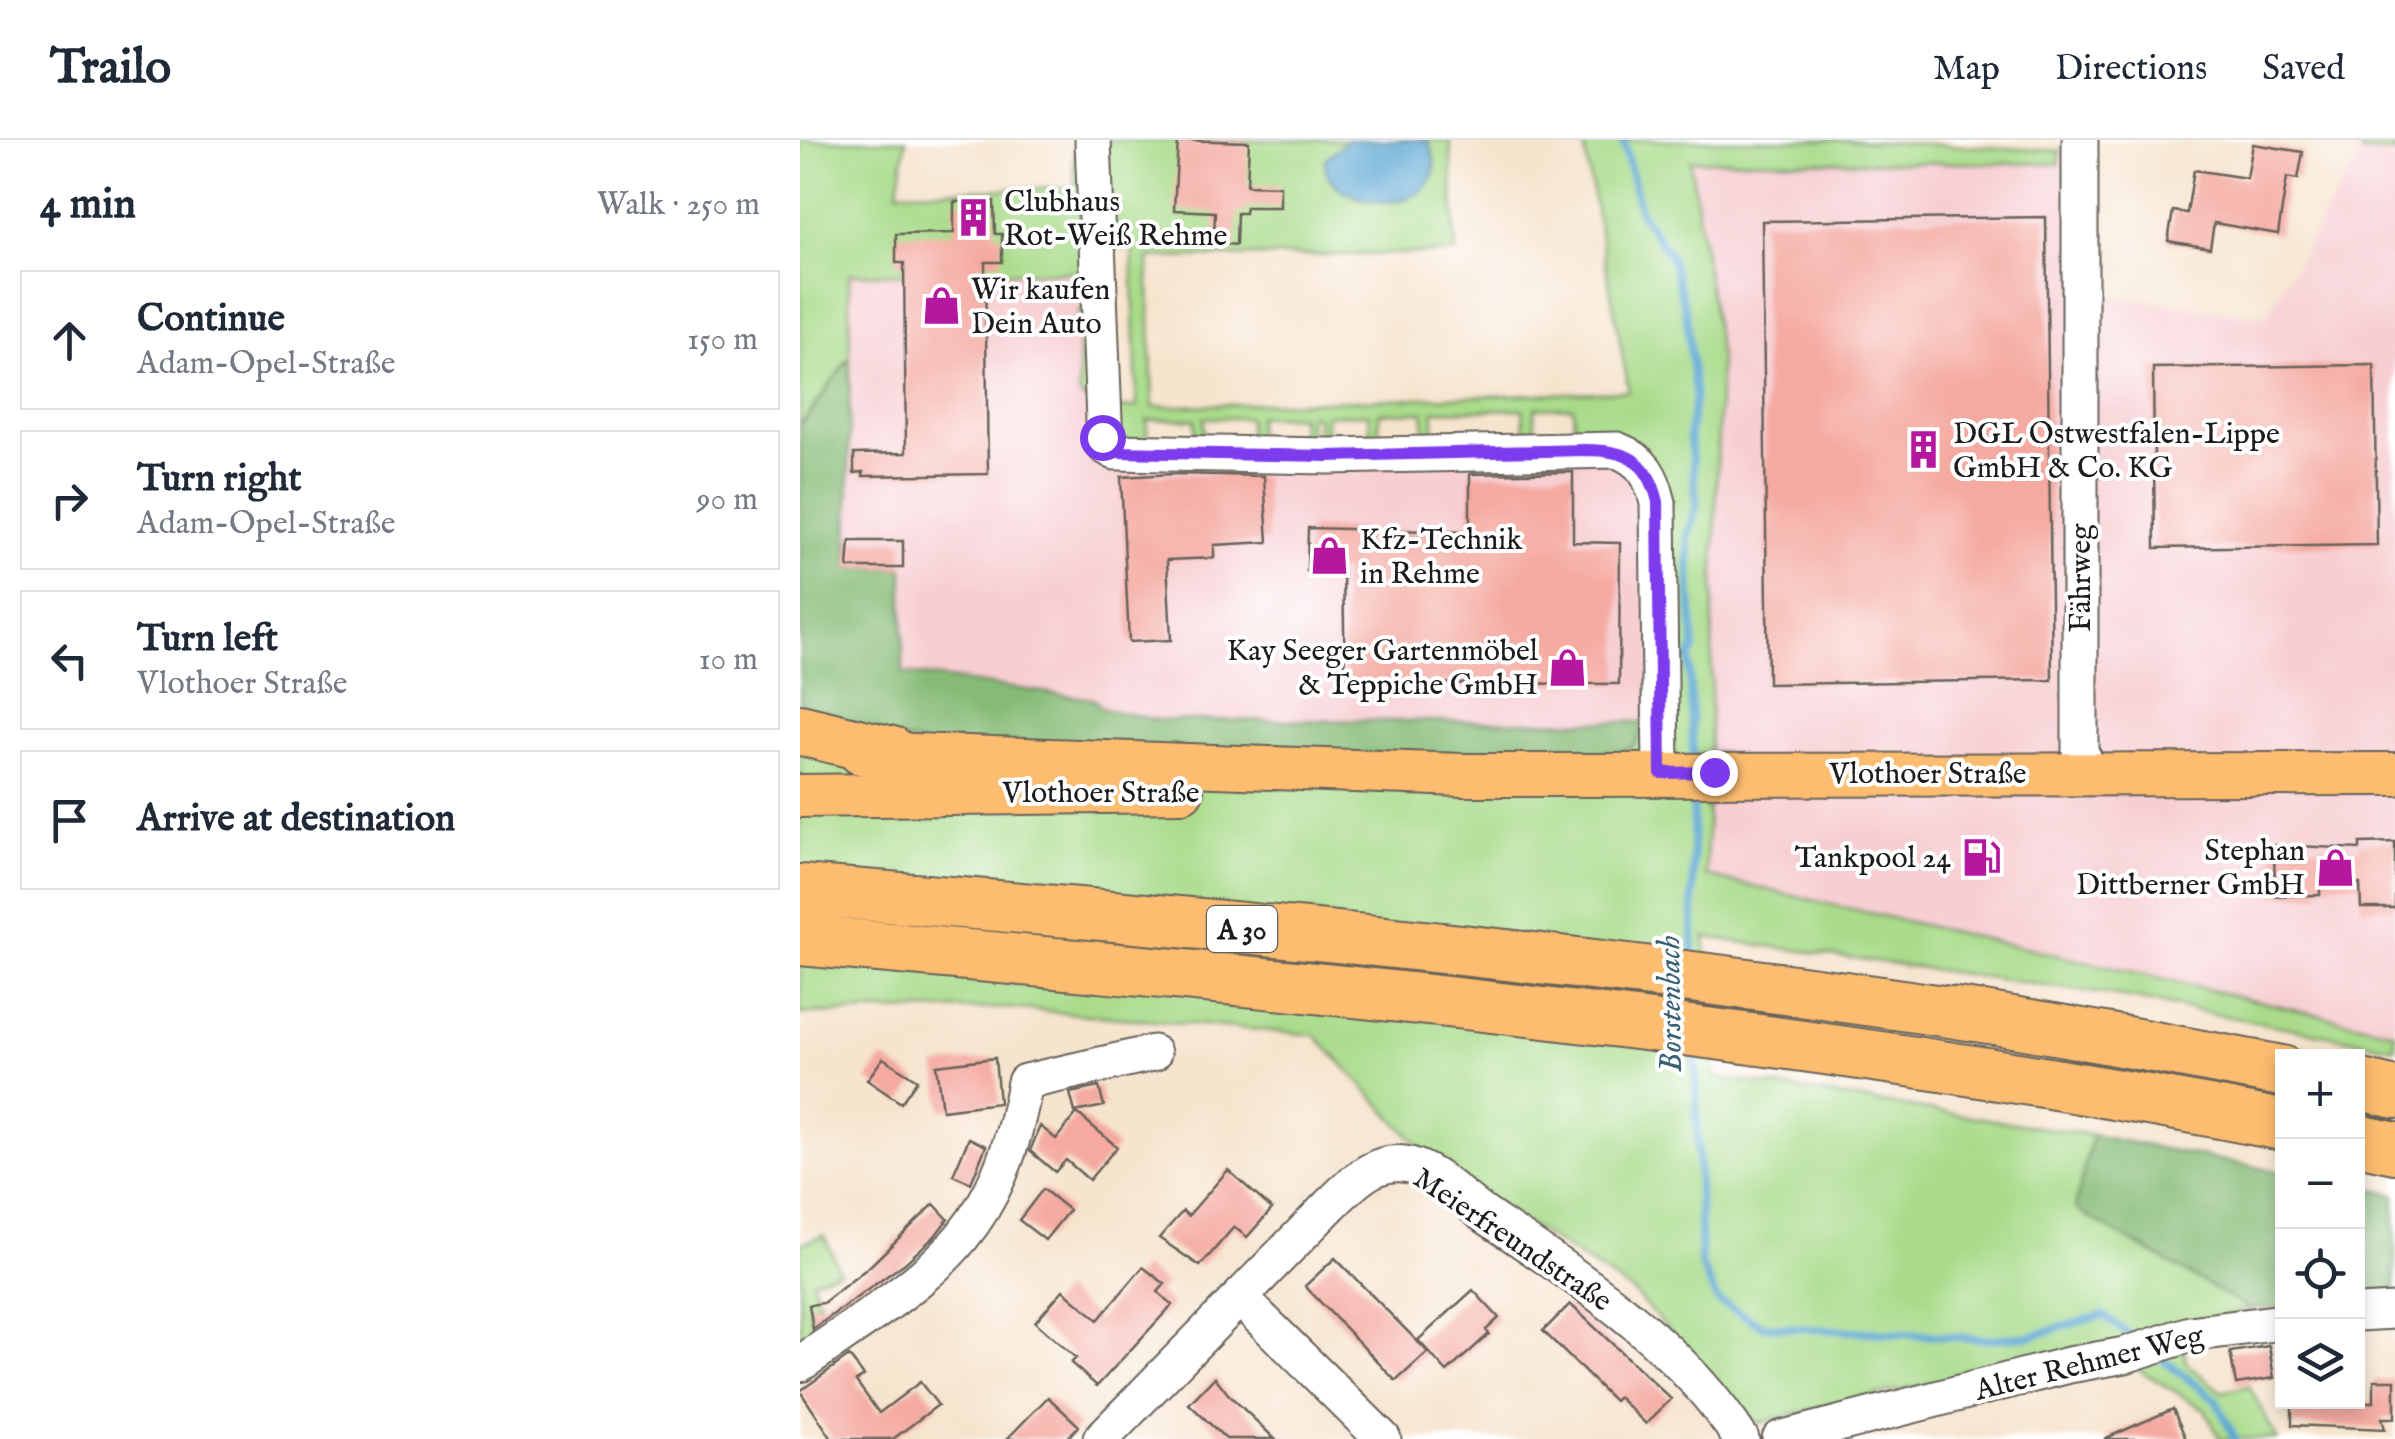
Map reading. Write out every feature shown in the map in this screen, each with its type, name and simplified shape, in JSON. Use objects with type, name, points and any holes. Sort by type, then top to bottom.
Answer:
[{"type":"highway","points":[[800,730],[892,752]]},
{"type":"highway","name":"A 30","points":[[800,890],[1088,912],[1692,978],[1958,1013],[2275,1070]]},
{"type":"highway","name":"A 30","points":[[800,940],[1692,1029],[2113,1092],[2275,1124]]},
{"type":"highway","points":[[800,964],[970,976],[1069,964]]},
{"type":"highway","points":[[2365,1086],[2395,1093]]},
{"type":"highway","points":[[2365,1142],[2395,1148]]},
{"type":"main road","name":"Vlothoer Straße","points":[[800,754],[892,752],[1462,775],[2395,774]]},
{"type":"main road","name":"Vlothoer Straße","points":[[800,796],[1339,790],[1462,775]]},
{"type":"street","points":[[1093,140],[1105,446],[1116,452],[1328,456],[1618,450],[1635,457],[1648,472],[1658,502],[1661,773]]},
{"type":"street","name":"Fährweg","points":[[2080,140],[2080,751],[2091,774]]},
{"type":"street","points":[[800,1364],[911,1286],[955,1248],[979,1218],[1013,1142],[1025,1082],[1153,1054]]},
{"type":"street","name":"Meierfreundstraße","points":[[1101,1439],[1366,1172],[1382,1165],[1416,1167],[1570,1272],[1666,1346],[1713,1395],[1742,1439]]},
{"type":"street","points":[[1240,1298],[1384,1439]]},
{"type":"street","points":[[2365,1313],[2395,1311]]},
{"type":"street","name":"Alter Rehmer Weg","points":[[1780,1439],[2068,1365],[2125,1355],[2190,1334],[2275,1323]]},
{"type":"shaded area","points":[[2361,140],[2362,152],[2395,153],[2395,1032],[1706,877],[1720,359],[1690,159],[2093,163],[2095,294],[2266,317],[2361,152]]},
{"type":"shaded area","points":[[1087,272],[1119,439],[1652,461],[1666,722],[1157,720],[1104,709],[1093,699],[903,673],[848,569],[848,274]]},
{"type":"green space","points":[[800,140],[906,140],[898,191],[1074,188],[1075,140],[1450,140],[1456,253],[1148,258],[1153,407],[1629,391],[1583,140],[1843,140],[2060,151],[2059,164],[1690,160],[1720,359],[1706,876],[2395,1032],[2395,1048],[2130,998],[1705,937],[1714,1077],[2092,1135],[2075,1209],[2250,1309],[2178,1327],[2187,1364],[2222,1392],[2249,1386],[2277,1439],[2220,1439],[2205,1410],[2123,1360],[2064,1359],[1849,1400],[1756,1424],[1632,1291],[1439,1167],[1315,1035],[1008,1008],[800,1014],[800,719],[1633,746],[1648,722],[1668,497],[1574,438],[1573,407],[1535,408],[1535,430],[1524,430],[1523,409],[1434,411],[1434,434],[1425,434],[1423,412],[1379,413],[1379,436],[1370,436],[1369,414],[1326,415],[1326,438],[1318,438],[1317,416],[1309,415],[1309,438],[1301,439],[1300,416],[1257,417],[1257,440],[1249,441],[1248,418],[1204,418],[1204,442],[1196,442],[1195,419],[1147,420],[1147,449],[1118,439],[1111,409],[1137,407],[1132,247],[1106,249],[1087,272],[849,274],[850,358],[800,425]]},
{"type":"green space","points":[[2362,140],[2395,140],[2395,153],[2361,152]]},
{"type":"green space","points":[[1085,306],[1089,397],[1085,400],[1079,394],[1079,311]]},
{"type":"green space","points":[[850,358],[848,568],[903,568],[903,673],[1093,699],[1104,709],[1157,720],[1648,722],[1633,746],[1612,756],[947,749],[800,719],[800,425]]},
{"type":"green space","points":[[2092,1135],[2275,1171],[2275,1308],[2250,1309],[2075,1209]]},
{"type":"green space","points":[[2365,1188],[2395,1194],[2395,1305],[2365,1305]]},
{"type":"green space","points":[[824,1235],[839,1270],[812,1280],[820,1303],[809,1306],[815,1339],[807,1346],[800,1340],[800,1244]]},
{"type":"water","points":[[1347,140],[1427,140],[1434,162],[1431,180],[1418,193],[1400,200],[1358,197],[1339,187],[1325,171],[1325,159]]},
{"type":"building","points":[[1178,140],[1249,142],[1247,185],[1280,186],[1280,207],[1246,207],[1245,213],[1237,213],[1236,245],[1214,243],[1215,212],[1174,210]]},
{"type":"building","points":[[2253,144],[2303,152],[2298,179],[2287,177],[2278,234],[2214,223],[2210,248],[2168,241],[2173,211],[2187,213],[2194,170],[2247,178]]},
{"type":"building","points":[[994,201],[995,234],[1002,234],[1002,262],[985,262],[988,474],[854,473],[854,454],[906,453],[904,263],[896,263],[896,234],[954,233],[954,202]]},
{"type":"building","name":"DGL Ostwestfalen-Lippe GmbH & Co. KG","points":[[2046,217],[2052,680],[1768,684],[1762,221]]},
{"type":"building","name":"DGL Ostwestfalen-Lippe GmbH & Co. KG","points":[[2374,365],[2377,545],[2155,548],[2153,368]]},
{"type":"building","points":[[1573,472],[1573,542],[1620,543],[1619,684],[1345,683],[1343,571],[1307,571],[1308,528],[1470,532],[1470,474]]},
{"type":"building","points":[[1264,476],[1268,542],[1214,545],[1214,558],[1167,560],[1171,640],[1129,642],[1121,477]]},
{"type":"building","points":[[850,541],[903,541],[903,568],[848,568]]},
{"type":"building","name":"Stephan Dittberner GmbH","points":[[2395,842],[2395,908],[2361,908],[2360,884],[2320,884],[2320,895],[2275,896],[2274,845],[2360,849],[2360,843]]},
{"type":"building","points":[[883,1058],[917,1080],[901,1103],[867,1080]]},
{"type":"building","points":[[995,1058],[999,1103],[942,1110],[936,1065]]},
{"type":"building","points":[[1099,1087],[1104,1106],[1075,1112],[1070,1093]]},
{"type":"building","points":[[1077,1113],[1117,1147],[1089,1180],[1066,1160],[1055,1172],[1030,1151],[1040,1126],[1056,1139]]},
{"type":"building","points":[[969,1138],[986,1146],[971,1183],[953,1175]]},
{"type":"building","points":[[1228,1170],[1272,1209],[1247,1237],[1234,1227],[1200,1266],[1159,1238],[1183,1211],[1188,1216]]},
{"type":"building","points":[[1043,1189],[1069,1210],[1045,1240],[1019,1220]]},
{"type":"building","points":[[934,1204],[948,1219],[934,1237],[905,1263],[813,1329],[809,1305],[823,1303],[870,1266]]},
{"type":"building","points":[[1335,1258],[1428,1352],[1396,1381],[1305,1286]]},
{"type":"building","points":[[1143,1267],[1165,1284],[1158,1292],[1172,1305],[1097,1386],[1071,1363],[1076,1358],[1035,1322],[1063,1290],[1098,1320]]},
{"type":"building","points":[[1473,1290],[1499,1318],[1486,1330],[1489,1334],[1447,1372],[1418,1340]]},
{"type":"building","points":[[1570,1304],[1671,1399],[1646,1424],[1618,1397],[1614,1401],[1543,1331]]},
{"type":"building","points":[[2269,1346],[2274,1378],[2236,1384],[2230,1352]]},
{"type":"building","points":[[849,1356],[864,1376],[856,1381],[879,1413],[920,1382],[938,1405],[893,1439],[832,1439],[800,1391]]},
{"type":"building","points":[[1215,1377],[1275,1439],[1226,1439],[1189,1404]]},
{"type":"building","points":[[2374,1380],[2395,1380],[2395,1418],[2382,1418],[2385,1429],[2292,1425],[2292,1409],[2365,1409],[2365,1402],[2374,1402]]},
{"type":"building","points":[[1048,1397],[1079,1426],[1066,1439],[1007,1439]]},
{"type":"building","points":[[2173,1409],[2186,1439],[2104,1439]]},
{"type":"waterway","name":"Borstenbach","points":[[1623,140],[1640,212],[1671,258],[1686,313],[1695,397],[1689,432],[1697,504],[1688,537],[1694,649],[1689,659],[1693,760]]},
{"type":"waterway","name":"Borstenbach","points":[[1693,789],[1693,960]]},
{"type":"waterway","name":"Borstenbach","points":[[1695,1049],[1701,1264],[1717,1300],[1763,1326],[1989,1339],[2031,1336],[2103,1315],[2135,1339]]},
{"type":"waterway","name":"Borstenbach","points":[[2158,1356],[2216,1400],[2235,1439]]},
{"type":"place","name":"Clubhaus Rot-Weiß Rehme","points":[[974,218]]},
{"type":"place","name":"Wir kaufen Dein Auto","points":[[941,306]]},
{"type":"place","name":"DGL Ostwestfalen-Lippe GmbH & Co. KG","points":[[1923,450]]},
{"type":"place","name":"Kfz-Technik in Rehme","points":[[1330,556]]},
{"type":"place","name":"Kay Seeger Gartenmöbel & Teppiche GmbH","points":[[1568,667]]},
{"type":"place","name":"Tankpool 24","points":[[1981,857]]},
{"type":"place","name":"Stephan Dittberner GmbH","points":[[2335,867]]},
{"type":"route","points":[[1102,437],[1105,446],[1116,452],[1328,456],[1618,450],[1635,457],[1648,472],[1658,502],[1661,773],[1714,772]]}]
